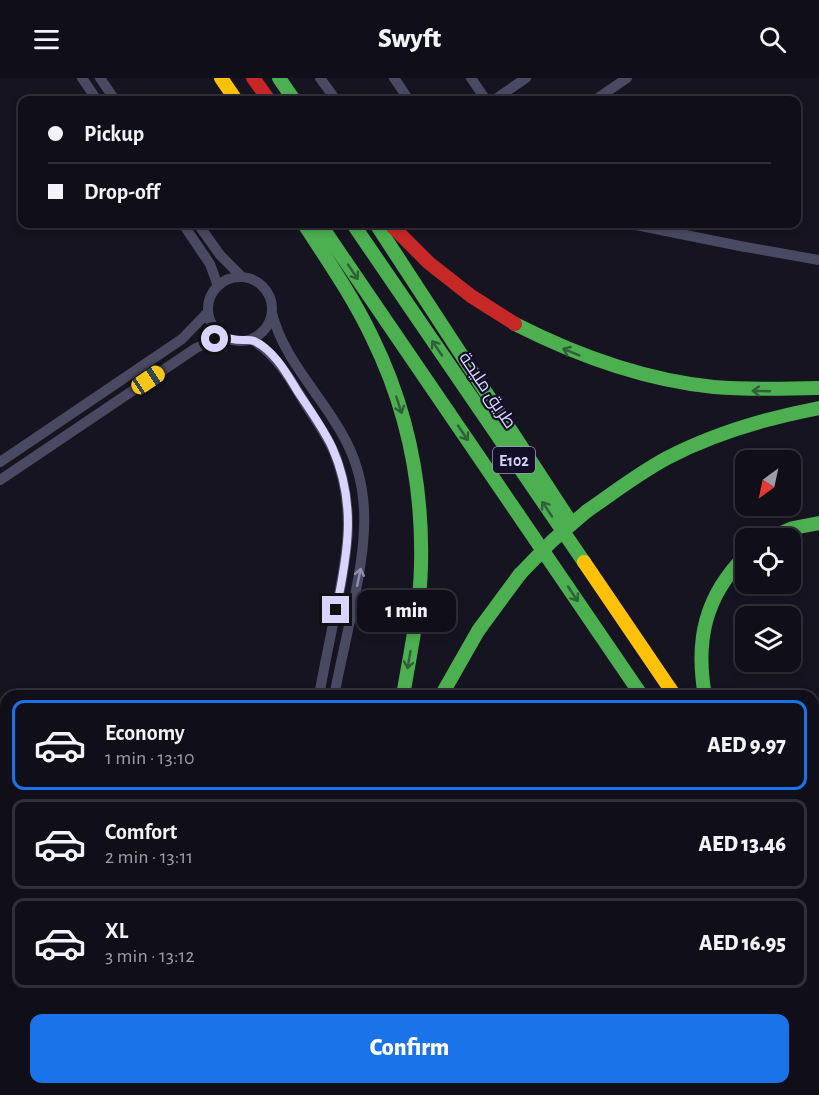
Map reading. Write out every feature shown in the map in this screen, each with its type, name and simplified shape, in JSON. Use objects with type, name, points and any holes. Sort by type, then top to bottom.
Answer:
[{"type":"highway","points":[[220,78],[233,96]]},
{"type":"highway","points":[[253,78],[266,96]]},
{"type":"highway","points":[[279,78],[291,96]]},
{"type":"highway","points":[[307,228],[352,298],[380,352],[409,441],[419,503],[421,566],[415,629],[404,690]]},
{"type":"highway","name":"E102","points":[[323,228],[638,690]]},
{"type":"highway","name":"طريق مليحة","points":[[356,228],[671,690]]},
{"type":"highway","points":[[379,228],[612,585],[650,660]]},
{"type":"highway","points":[[394,228],[427,261],[477,300],[531,333],[581,356],[636,374],[701,386],[767,391],[819,388]]},
{"type":"highway","points":[[444,690],[478,631],[520,574],[552,541],[587,511],[665,459],[694,446],[754,424],[819,408]]},
{"type":"highway","points":[[793,528],[819,523]]},
{"type":"highway","points":[[704,690],[701,652],[706,618],[721,583],[735,566]]},
{"type":"street","points":[[82,78],[94,96]]},
{"type":"street","points":[[100,78],[113,96]]},
{"type":"street","points":[[320,78],[333,96]]},
{"type":"street","points":[[394,78],[406,96]]},
{"type":"street","points":[[471,78],[483,96]]},
{"type":"street","points":[[500,96],[526,78]]},
{"type":"street","points":[[601,96],[627,78]]},
{"type":"street","points":[[186,228],[210,264],[218,286]]},
{"type":"street","points":[[201,228],[220,255],[242,277]]},
{"type":"street","points":[[650,228],[819,260]]},
{"type":"street","points":[[272,313],[265,329],[251,339],[234,340],[223,336],[212,324],[208,312],[209,301],[218,286],[226,280],[242,277],[254,280],[263,287],[271,302],[277,329],[286,348],[348,444],[357,468],[363,497],[365,527],[363,558],[335,690]]},
{"type":"street","points":[[0,462],[182,339],[208,312]]},
{"type":"street","points":[[0,480],[191,351],[223,336]]},
{"type":"street","points":[[251,339],[275,358],[289,377],[331,445],[345,489],[349,524],[347,554],[320,690]]},
{"type":"traffic: fast","points":[[279,78],[291,96]]},
{"type":"traffic: fast","points":[[307,228],[365,322],[395,392],[410,448],[419,507],[421,566],[417,615],[404,690]]},
{"type":"traffic: fast","points":[[323,228],[638,690]]},
{"type":"traffic: fast","points":[[356,228],[584,562]]},
{"type":"traffic: fast","points":[[379,228],[568,518]]},
{"type":"traffic: fast","points":[[515,324],[587,356],[662,379],[727,388],[819,388]]},
{"type":"traffic: fast","points":[[587,511],[646,470],[685,449],[742,427],[819,408]]},
{"type":"traffic: fast","points":[[520,574],[552,541],[587,511]]},
{"type":"traffic: fast","points":[[793,528],[819,523]]},
{"type":"traffic: fast","points":[[704,690],[701,656],[706,620],[721,586],[735,568]]},
{"type":"traffic: fast","points":[[444,690],[478,631],[520,574]]},
{"type":"traffic: slow","points":[[221,78],[233,96]]},
{"type":"traffic: slow","points":[[584,562],[671,690]]},
{"type":"traffic: jam","points":[[253,78],[266,96]]},
{"type":"traffic: jam","points":[[394,228],[429,263],[471,296],[515,324]]},
{"type":"route","points":[[215,339],[223,336],[240,341],[251,339],[275,358],[331,445],[344,482],[349,524],[347,554],[336,610]]}]
